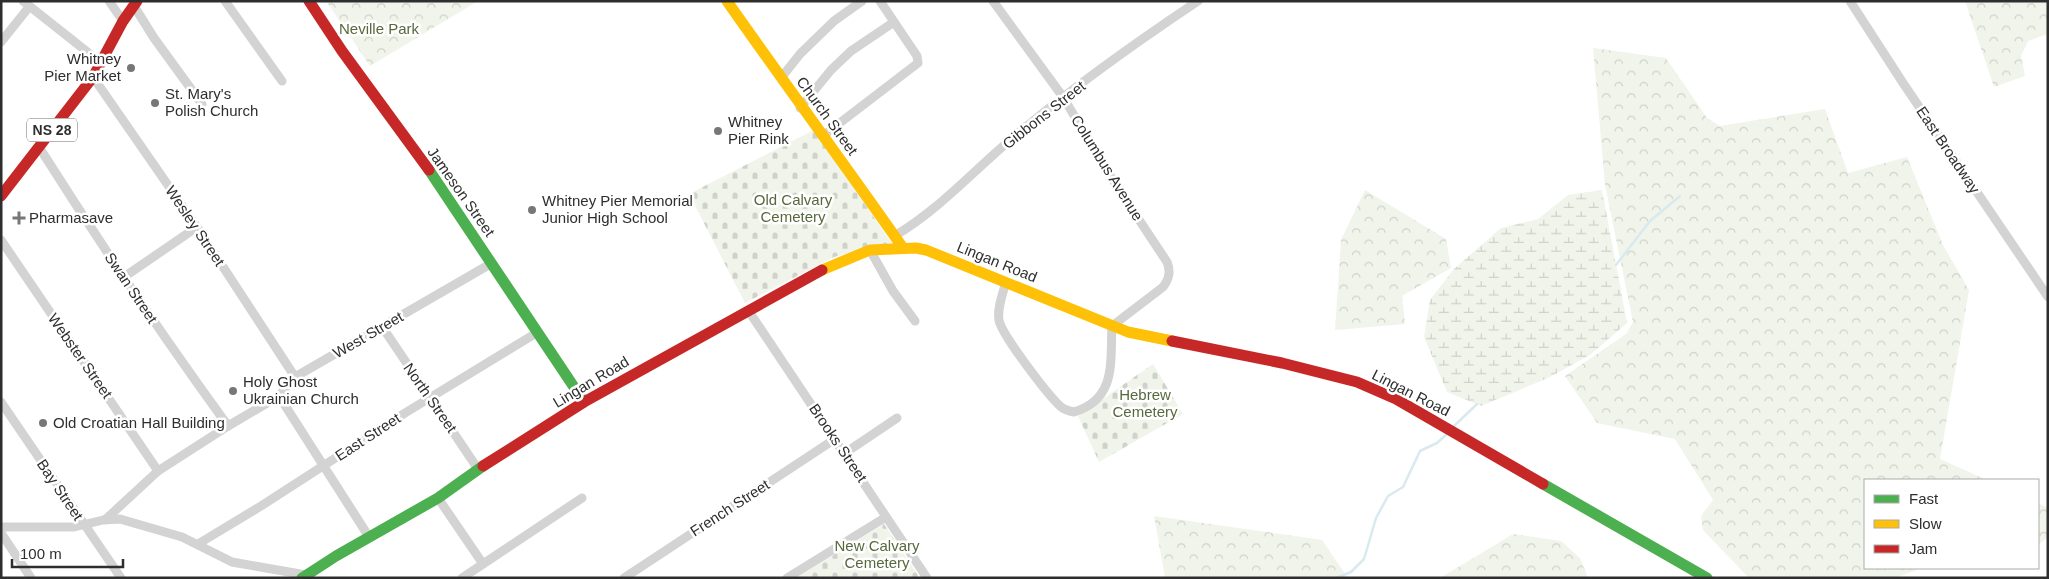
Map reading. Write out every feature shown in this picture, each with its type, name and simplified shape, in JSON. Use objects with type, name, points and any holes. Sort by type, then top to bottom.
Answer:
[{"type":"street","points":[[109,1],[123,21]]},
{"type":"street","points":[[225,1],[282,81]]},
{"type":"street","name":"Jameson Street","points":[[310,1],[342,51],[492,263],[584,402]]},
{"type":"street","name":"Church Street","points":[[727,1],[800,108],[824,135],[903,248]]},
{"type":"street","points":[[781,78],[800,54],[823,32],[844,13],[862,1]]},
{"type":"street","points":[[824,135],[918,61],[917,56],[880,1]]},
{"type":"street","name":"Columbus Avenue","points":[[993,1],[1063,97],[1116,185],[1167,262],[1169,268],[1168,280],[1163,287],[1112,326]]},
{"type":"street","name":"Gibbons Street","points":[[896,236],[931,211],[1010,140],[1063,97],[1144,37],[1198,1]]},
{"type":"street","name":"East Broadway","points":[[1850,1],[1913,98],[2048,297]]},
{"type":"street","points":[[1,42],[26,4],[100,62]]},
{"type":"street","points":[[136,4],[154,38],[202,104]]},
{"type":"street","name":"NS 28","points":[[1,196],[93,77],[123,21],[136,4]]},
{"type":"street","points":[[800,108],[831,70],[851,51],[894,22]]},
{"type":"street","name":"Wesley Street","points":[[93,77],[197,227],[295,377]]},
{"type":"street","name":"Swan Street","points":[[39,147],[124,277],[228,426]]},
{"type":"street","points":[[124,277],[197,227]]},
{"type":"street","name":"Webster Street","points":[[1,240],[158,471]]},
{"type":"street","name":"Lingan Road","points":[[306,577],[369,537],[438,498],[478,469],[584,402],[816,272],[870,250],[903,248],[926,250],[1128,332],[1270,360],[1357,382],[1408,406],[1707,578]]},
{"type":"street","points":[[870,250],[893,292],[916,321]]},
{"type":"street","name":"West Street","points":[[106,519],[158,471],[279,396],[295,377],[492,263]]},
{"type":"street","points":[[1006,282],[999,313],[1000,324],[1020,356],[1046,390],[1065,410],[1074,412],[1081,409],[1097,400],[1105,391],[1108,379],[1112,326]]},
{"type":"street","name":"Brooks Street","points":[[748,310],[927,578]]},
{"type":"street","name":"North Street","points":[[382,328],[478,469]]},
{"type":"street","name":"East Street","points":[[198,544],[538,332]]},
{"type":"street","points":[[279,396],[369,537]]},
{"type":"street","name":"Bay Street","points":[[1,402],[121,578]]},
{"type":"street","points":[[845,453],[896,418]]},
{"type":"street","name":"French Street","points":[[624,578],[835,439]]},
{"type":"street","points":[[438,498],[483,564]]},
{"type":"street","points":[[462,578],[582,498]]},
{"type":"street","points":[[787,578],[886,517]]},
{"type":"street","points":[[1,527],[84,526],[106,519],[124,519],[198,544],[238,563],[306,577]]},
{"type":"street","points":[[1,533],[31,578]]},
{"type":"green space","name":"Neville Park","points":[[326,1],[478,1],[370,66]]},
{"type":"green space","points":[[1965,1],[2048,1],[2048,34],[2028,41],[2021,56],[2025,76],[1994,87]]},
{"type":"green space","points":[[1593,48],[1666,58],[1707,118],[1720,126],[1825,109],[1848,173],[1907,157],[1943,245],[1969,290],[1940,459],[1985,479],[1864,479],[1864,569],[1919,569],[1895,578],[1749,578],[1703,530],[1701,516],[1713,500],[1675,439],[1597,423],[1565,376],[1626,334],[1633,322],[1605,185]]},
{"type":"green space","name":"Old Calvary Cemetery","points":[[814,130],[895,248],[868,248],[834,257],[745,303],[689,194]]},
{"type":"green space","points":[[1365,190],[1446,239],[1451,268],[1402,296],[1405,324],[1335,330],[1341,240]]},
{"type":"green space","points":[[1602,190],[1627,323],[1590,355],[1548,378],[1481,406],[1447,392],[1424,337],[1430,300],[1454,269],[1501,228],[1538,219],[1568,195]]},
{"type":"green space","name":"Hebrew Cemetery","points":[[1153,364],[1183,414],[1099,462],[1078,416]]},
{"type":"green space","points":[[2039,504],[2048,508],[2048,537],[2039,544]]},
{"type":"green space","points":[[1154,516],[1322,540],[1348,578],[1165,578]]},
{"type":"green space","name":"New Calvary Cemetery","points":[[884,524],[920,578],[796,578]]},
{"type":"green space","points":[[1513,534],[1561,541],[1580,558],[1588,578],[1440,578]]},
{"type":"waterway","points":[[1616,265],[1650,221],[1680,196]]},
{"type":"waterway","points":[[1453,427],[1477,404]]},
{"type":"waterway","points":[[1336,578],[1351,572],[1364,559],[1376,518],[1388,496],[1403,487],[1420,451],[1437,443],[1448,433]]},
{"type":"traffic: fast","points":[[429,170],[584,402]]},
{"type":"traffic: fast","points":[[302,578],[336,556],[438,498],[483,466]]},
{"type":"traffic: fast","points":[[1543,484],[1707,578]]},
{"type":"traffic: slow","points":[[727,1],[903,248]]},
{"type":"traffic: slow","points":[[822,270],[870,250],[916,248],[926,250],[1128,332],[1172,341]]},
{"type":"traffic: jam","points":[[1,196],[93,77],[123,21],[137,1]]},
{"type":"traffic: jam","points":[[309,1],[342,51],[429,170]]},
{"type":"traffic: jam","points":[[483,466],[584,402],[822,270]]},
{"type":"traffic: jam","points":[[1172,341],[1282,363],[1357,382],[1396,399],[1543,484]]},
{"type":"place","name":"Whitney Pier Market","points":[[131,68]]},
{"type":"place","name":"St. Mary's Polish Church","points":[[155,103]]},
{"type":"place","name":"Whitney Pier Rink","points":[[718,131]]},
{"type":"place","name":"Whitney Pier Memorial Junior High School","points":[[532,210]]},
{"type":"place","name":"Pharmasave","points":[[19,218]]},
{"type":"place","name":"Holy Ghost Ukrainian Church","points":[[233,391]]},
{"type":"place","name":"Old Croatian Hall Building","points":[[43,423]]}]
